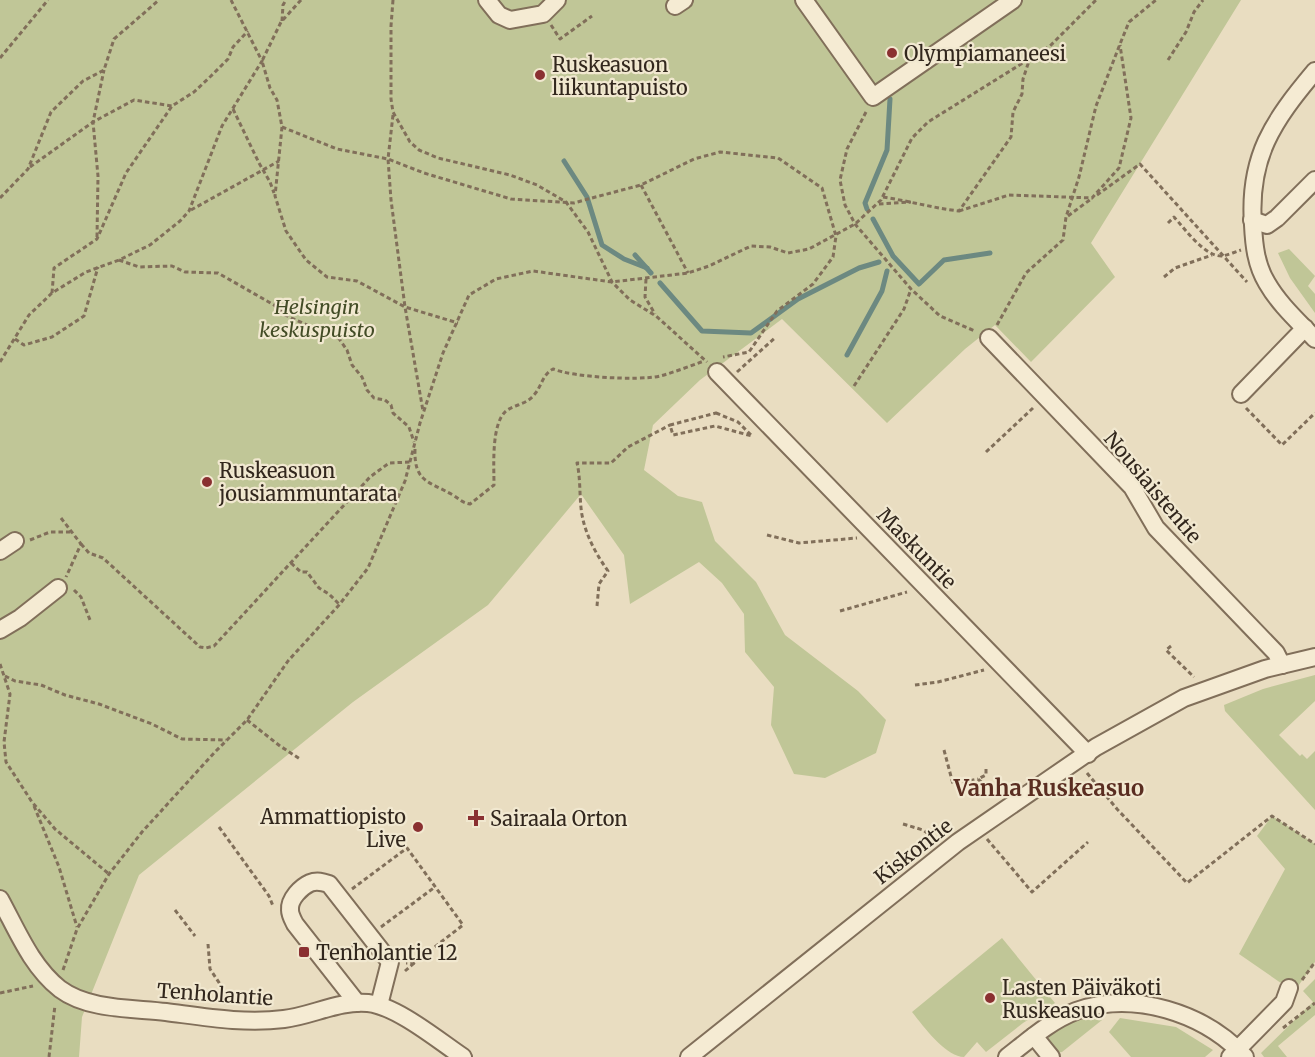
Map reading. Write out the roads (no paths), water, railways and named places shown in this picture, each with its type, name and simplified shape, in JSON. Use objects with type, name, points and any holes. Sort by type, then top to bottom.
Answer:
[{"type":"street","points":[[487,0],[499,15],[510,20],[543,14],[557,0]]},
{"type":"street","points":[[804,0],[873,97],[1013,0]]},
{"type":"street","points":[[1241,394],[1310,334],[1280,302],[1266,282],[1254,245],[1251,195],[1254,177],[1264,147],[1275,123],[1315,71]]},
{"type":"street","points":[[1252,220],[1267,225],[1315,180]]},
{"type":"street","name":"Nousiaistentie","points":[[989,338],[1132,488],[1156,528],[1276,653],[1282,665]]},
{"type":"street","name":"Maskuntie","points":[[716,371],[1000,663],[1086,762]]},
{"type":"street","points":[[0,551],[15,541]]},
{"type":"street","points":[[0,630],[20,618],[61,585]]},
{"type":"street","name":"Kiskontie","points":[[689,1057],[946,851],[1014,803],[1086,762],[1096,747],[1184,698],[1282,665],[1315,657]]},
{"type":"street","points":[[357,1003],[295,924],[290,908],[297,893],[310,883],[320,881],[330,884],[390,962],[380,1005]]},
{"type":"street","name":"Tenholantie","points":[[0,899],[36,966],[69,995],[100,1005],[223,1020],[285,1019],[357,1003],[380,1005],[408,1020],[463,1057]]},
{"type":"street","points":[[1007,1057],[1056,1020],[1077,1011],[1098,1006],[1148,1005],[1178,1013],[1197,1022],[1237,1054],[1284,1002],[1288,988]]},
{"type":"street","points":[[1034,1036],[1051,1057]]},
{"type":"waterway","points":[[867,209],[865,203],[887,150],[890,99]]},
{"type":"waterway","points":[[564,161],[587,197],[602,245],[624,259],[647,268]]},
{"type":"waterway","points":[[873,219],[893,256],[919,284],[944,260],[990,253]]},
{"type":"waterway","points":[[635,255],[651,273]]},
{"type":"waterway","points":[[660,283],[702,331],[751,333],[798,299],[859,268],[879,262]]},
{"type":"waterway","points":[[847,355],[882,291],[887,271]]},
{"type":"place","name":"Olympiamaneesi","points":[[892,53]]},
{"type":"place","name":"Ruskeasuon liikuntapuisto","points":[[540,75]]},
{"type":"place","name":"Ruskeasuon jousiammuntarata","points":[[207,482]]},
{"type":"place","name":"Sairaala Orton","points":[[476,818]]},
{"type":"place","name":"Ammattiopisto Live","points":[[418,827]]},
{"type":"place","name":"Tenholantie 12","points":[[304,952]]},
{"type":"place","name":"Lasten Päiväkoti Ruskeasuo","points":[[990,998]]},
{"type":"district","name":"Vanha Ruskeasuo","points":[[1049,788]]},
{"type":"park label","name":"Helsingin keskuspuisto","points":[[317,318]]}]
